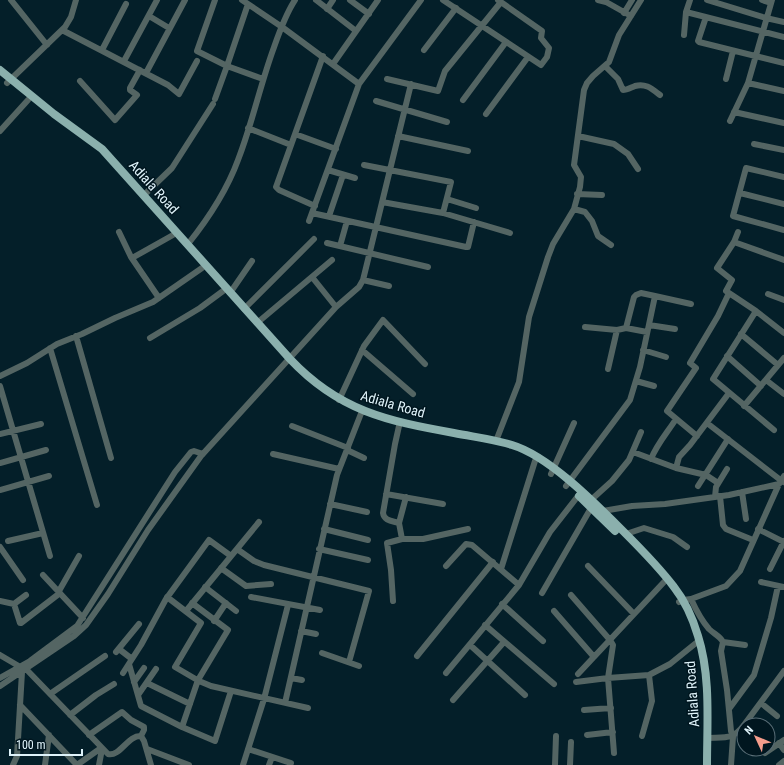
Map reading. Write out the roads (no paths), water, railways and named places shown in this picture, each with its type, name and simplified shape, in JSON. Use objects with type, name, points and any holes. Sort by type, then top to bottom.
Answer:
[{"type":"main road","name":"Adiala Road","points":[[0,70],[9,82],[28,100],[99,153],[202,268],[257,323],[301,377],[325,396],[340,405],[399,426],[493,444],[525,455],[553,472]]},
{"type":"main road","name":"Adiala Road","points":[[0,77],[102,148],[188,244],[226,292],[288,360],[339,400],[361,413],[516,446],[526,451],[591,504],[636,550],[681,601],[696,643],[703,685],[703,765]]},
{"type":"main road","name":"Adiala Road","points":[[568,484],[578,496],[602,511],[626,534],[661,571],[674,587],[681,601],[698,636],[703,656],[707,684],[707,765]]},
{"type":"street","points":[[11,0],[47,45]]},
{"type":"street","points":[[9,82],[62,30],[71,17],[76,0]]},
{"type":"street","points":[[124,61],[157,0]]},
{"type":"street","points":[[80,81],[115,120],[137,95],[130,90],[130,88],[143,72],[185,0]]},
{"type":"street","points":[[215,0],[197,51],[227,66],[263,79]]},
{"type":"street","points":[[242,0],[323,56],[359,84]]},
{"type":"street","points":[[188,244],[197,233],[224,190],[238,161],[263,79],[282,27],[295,0]]},
{"type":"street","points":[[316,0],[356,31]]},
{"type":"street","points":[[327,9],[333,0]]},
{"type":"street","points":[[350,0],[368,14]]},
{"type":"street","points":[[333,64],[378,0]]},
{"type":"street","points":[[309,221],[359,84],[421,0]]},
{"type":"street","points":[[387,78],[438,91],[445,71],[482,26],[500,1],[542,31],[541,38],[549,48],[547,57],[541,65],[528,57],[482,26],[456,8],[443,0]]},
{"type":"street","points":[[599,0],[606,2],[631,16]]},
{"type":"street","points":[[624,12],[632,0]]},
{"type":"street","points":[[496,441],[519,382],[529,317],[548,257],[553,244],[574,209],[582,177],[574,165],[584,90],[587,83],[593,76],[609,62],[619,35],[641,0]]},
{"type":"street","points":[[684,35],[686,12],[690,0]]},
{"type":"street","points":[[707,0],[784,22]]},
{"type":"street","points":[[730,121],[748,83],[771,1],[762,0]]},
{"type":"street","points":[[102,50],[126,4]]},
{"type":"street","points":[[144,195],[172,168],[214,101],[248,4]]},
{"type":"street","points":[[424,50],[456,8]]},
{"type":"street","points":[[686,12],[784,37]]},
{"type":"street","points":[[149,16],[170,28]]},
{"type":"street","points":[[706,17],[698,41],[699,42],[784,64]]},
{"type":"street","points":[[62,30],[168,85],[179,94],[198,61]]},
{"type":"street","points":[[463,100],[506,42]]},
{"type":"street","points":[[726,79],[733,51]]},
{"type":"street","points":[[315,206],[279,190],[276,187],[323,56]]},
{"type":"street","points":[[486,114],[528,57]]},
{"type":"street","points":[[606,66],[618,79],[623,90],[641,85],[647,86],[660,96]]},
{"type":"street","points":[[748,83],[784,91]]},
{"type":"street","points":[[0,686],[74,636],[86,625],[108,594],[148,530],[184,478],[203,454],[336,307],[359,287],[363,280],[411,84]]},
{"type":"street","points":[[0,131],[28,100]]},
{"type":"street","points":[[376,102],[447,122]]},
{"type":"street","points":[[734,112],[784,123]]},
{"type":"street","points":[[248,128],[291,145]]},
{"type":"street","points":[[295,134],[336,149]]},
{"type":"street","points":[[398,136],[468,151]]},
{"type":"street","points":[[578,136],[614,144],[628,154],[638,169]]},
{"type":"street","points":[[754,144],[784,150]]},
{"type":"street","points":[[364,164],[451,182],[443,213]]},
{"type":"street","points":[[784,177],[746,168],[733,216],[784,230]]},
{"type":"street","points":[[328,170],[355,178]]},
{"type":"street","points":[[329,216],[343,174]]},
{"type":"street","points":[[740,193],[784,204]]},
{"type":"street","points":[[577,194],[602,195]]},
{"type":"street","points":[[447,200],[476,208]]},
{"type":"street","points":[[382,202],[443,213],[510,233]]},
{"type":"street","points":[[574,209],[585,212],[592,221],[598,236],[611,245]]},
{"type":"street","points":[[312,213],[466,247],[468,246],[474,222]]},
{"type":"street","points":[[340,246],[347,221]]},
{"type":"street","points":[[118,232],[132,258],[159,298]]},
{"type":"street","points":[[738,232],[734,242],[717,268],[732,280],[726,291],[756,311],[784,333]]},
{"type":"street","points":[[132,258],[173,235]]},
{"type":"street","points":[[244,309],[314,239]]},
{"type":"street","points":[[734,242],[784,260]]},
{"type":"street","points":[[327,243],[428,267]]},
{"type":"street","points":[[257,323],[332,260]]},
{"type":"street","points":[[150,338],[226,292],[252,261]]},
{"type":"street","points":[[0,376],[27,363],[57,344],[153,302],[202,268]]},
{"type":"street","points":[[312,277],[336,307]]},
{"type":"street","points":[[363,280],[389,286]]},
{"type":"street","points":[[626,328],[634,297],[641,293],[690,304]]},
{"type":"street","points":[[697,436],[666,411],[696,368],[690,363],[718,316],[729,293]]},
{"type":"street","points":[[768,294],[784,300]]},
{"type":"street","points":[[568,484],[630,400],[636,381],[655,296]]},
{"type":"street","points":[[756,311],[713,379],[774,430]]},
{"type":"street","points":[[339,400],[362,350],[383,320],[425,364]]},
{"type":"street","points":[[649,325],[674,329]]},
{"type":"street","points":[[584,327],[617,330],[626,328],[647,332]]},
{"type":"street","points":[[608,369],[617,330]]},
{"type":"street","points":[[741,334],[778,365]]},
{"type":"street","points":[[76,336],[110,458]]},
{"type":"street","points":[[50,348],[96,505]]},
{"type":"street","points":[[362,350],[413,394]]},
{"type":"street","points":[[643,350],[666,357]]},
{"type":"street","points":[[727,356],[760,386]]},
{"type":"street","points":[[744,406],[784,358]]},
{"type":"street","points":[[766,380],[784,394]]},
{"type":"street","points":[[636,381],[654,386]]},
{"type":"street","points":[[0,386],[50,556]]},
{"type":"street","points":[[676,468],[679,457],[697,436],[728,393]]},
{"type":"street","points":[[284,703],[339,469],[361,413]]},
{"type":"street","points":[[651,459],[657,445],[676,419]]},
{"type":"street","points":[[707,422],[782,481]]},
{"type":"street","points":[[553,472],[574,423]]},
{"type":"street","points":[[0,434],[41,424]]},
{"type":"street","points":[[292,426],[348,449],[364,458]]},
{"type":"street","points":[[399,426],[383,513],[386,519],[399,523]]},
{"type":"street","points":[[542,593],[591,504],[629,460],[641,432]]},
{"type":"street","points":[[698,486],[728,440]]},
{"type":"street","points":[[0,463],[46,450]]},
{"type":"street","points":[[0,678],[23,670],[77,626],[175,472],[191,452],[196,451],[203,454]]},
{"type":"street","points":[[633,452],[676,468],[706,475],[718,483]]},
{"type":"street","points":[[273,454],[339,469]]},
{"type":"street","points":[[501,569],[535,461]]},
{"type":"street","points":[[728,470],[716,487],[723,525],[726,529],[753,540]]},
{"type":"street","points":[[0,490],[49,476]]},
{"type":"street","points":[[602,511],[632,506],[665,504],[742,492],[782,481]]},
{"type":"street","points":[[681,601],[691,599],[726,586],[740,571],[758,529],[782,481]]},
{"type":"street","points":[[742,492],[746,518]]},
{"type":"street","points":[[386,494],[443,504]]},
{"type":"street","points":[[446,673],[519,584],[550,532],[578,496]]},
{"type":"street","points":[[402,539],[399,523],[406,497]]},
{"type":"street","points":[[330,504],[367,512]]},
{"type":"street","points":[[186,611],[259,522]]},
{"type":"street","points":[[626,534],[644,528],[673,537],[687,547]]},
{"type":"street","points":[[324,529],[368,540]]},
{"type":"street","points":[[393,602],[391,570],[387,545],[390,541],[402,539],[423,539],[468,529]]},
{"type":"street","points":[[758,529],[784,542],[770,568]]},
{"type":"street","points":[[8,541],[43,533]]},
{"type":"street","points":[[123,673],[167,597],[210,540],[231,556]]},
{"type":"street","points":[[446,566],[466,544],[469,544],[519,584]]},
{"type":"street","points":[[237,549],[254,561],[264,565],[369,591],[349,662]]},
{"type":"street","points":[[319,549],[368,560]]},
{"type":"street","points":[[1,551],[23,580]]},
{"type":"street","points":[[14,604],[21,623],[59,592],[79,556]]},
{"type":"street","points":[[417,656],[492,562]]},
{"type":"street","points":[[588,566],[634,614]]},
{"type":"street","points":[[221,568],[246,586],[271,584]]},
{"type":"street","points":[[43,574],[83,618]]},
{"type":"street","points":[[578,674],[664,582]]},
{"type":"street","points":[[729,709],[754,676],[781,586],[761,582]]},
{"type":"street","points":[[205,587],[236,611]]},
{"type":"street","points":[[0,601],[14,604],[26,595]]},
{"type":"street","points":[[571,595],[613,645],[608,678],[614,752]]},
{"type":"street","points":[[167,597],[201,623],[174,667],[211,686],[308,708]]},
{"type":"street","points":[[251,597],[320,610]]},
{"type":"street","points":[[691,599],[710,630],[721,638],[723,642],[721,651],[725,668],[730,731],[733,737],[731,765]]},
{"type":"street","points":[[182,727],[198,680],[228,630],[214,621],[192,603]]},
{"type":"street","points":[[214,621],[226,603]]},
{"type":"street","points":[[502,604],[543,641]]},
{"type":"street","points":[[242,765],[264,699],[288,605]]},
{"type":"street","points":[[554,611],[594,657]]},
{"type":"street","points":[[139,624],[117,650],[130,661],[134,682],[141,706],[143,708],[215,741],[231,691]]},
{"type":"street","points":[[485,625],[554,684]]},
{"type":"street","points":[[301,631],[316,634]]},
{"type":"street","points":[[453,700],[504,642]]},
{"type":"street","points":[[723,642],[745,645]]},
{"type":"street","points":[[576,682],[649,675],[670,664],[696,643]]},
{"type":"street","points":[[470,645],[525,695]]},
{"type":"street","points":[[322,652],[358,666]]},
{"type":"street","points":[[0,655],[23,670],[50,694],[108,754],[110,755],[136,736],[141,736]]},
{"type":"street","points":[[50,694],[105,656]]},
{"type":"street","points":[[134,682],[144,668]]},
{"type":"street","points":[[14,765],[17,756],[23,670]]},
{"type":"street","points":[[138,695],[156,670]]},
{"type":"street","points":[[750,717],[784,671]]},
{"type":"street","points":[[642,736],[652,701],[649,675]]},
{"type":"street","points":[[291,678],[302,680]]},
{"type":"street","points":[[146,683],[190,704]]},
{"type":"street","points":[[70,715],[96,695],[114,684]]},
{"type":"street","points":[[761,703],[777,716]]},
{"type":"street","points":[[20,705],[77,765],[102,748]]},
{"type":"street","points":[[584,710],[611,708]]},
{"type":"street","points":[[89,736],[122,712],[131,720],[144,727],[141,736]]},
{"type":"street","points":[[587,735],[613,732]]},
{"type":"street","points":[[45,765],[49,735]]},
{"type":"street","points":[[707,738],[733,737],[736,735]]},
{"type":"street","points":[[141,736],[147,749],[151,765]]},
{"type":"street","points":[[555,765],[556,736]]},
{"type":"street","points":[[781,741],[784,750]]},
{"type":"street","points":[[570,765],[571,742]]},
{"type":"street","points":[[99,765],[102,748]]},
{"type":"street","points":[[147,749],[178,763],[189,765]]},
{"type":"street","points":[[248,749],[291,763]]},
{"type":"street","points":[[269,765],[272,757]]},
{"type":"street","points":[[779,765],[784,760]]}]
